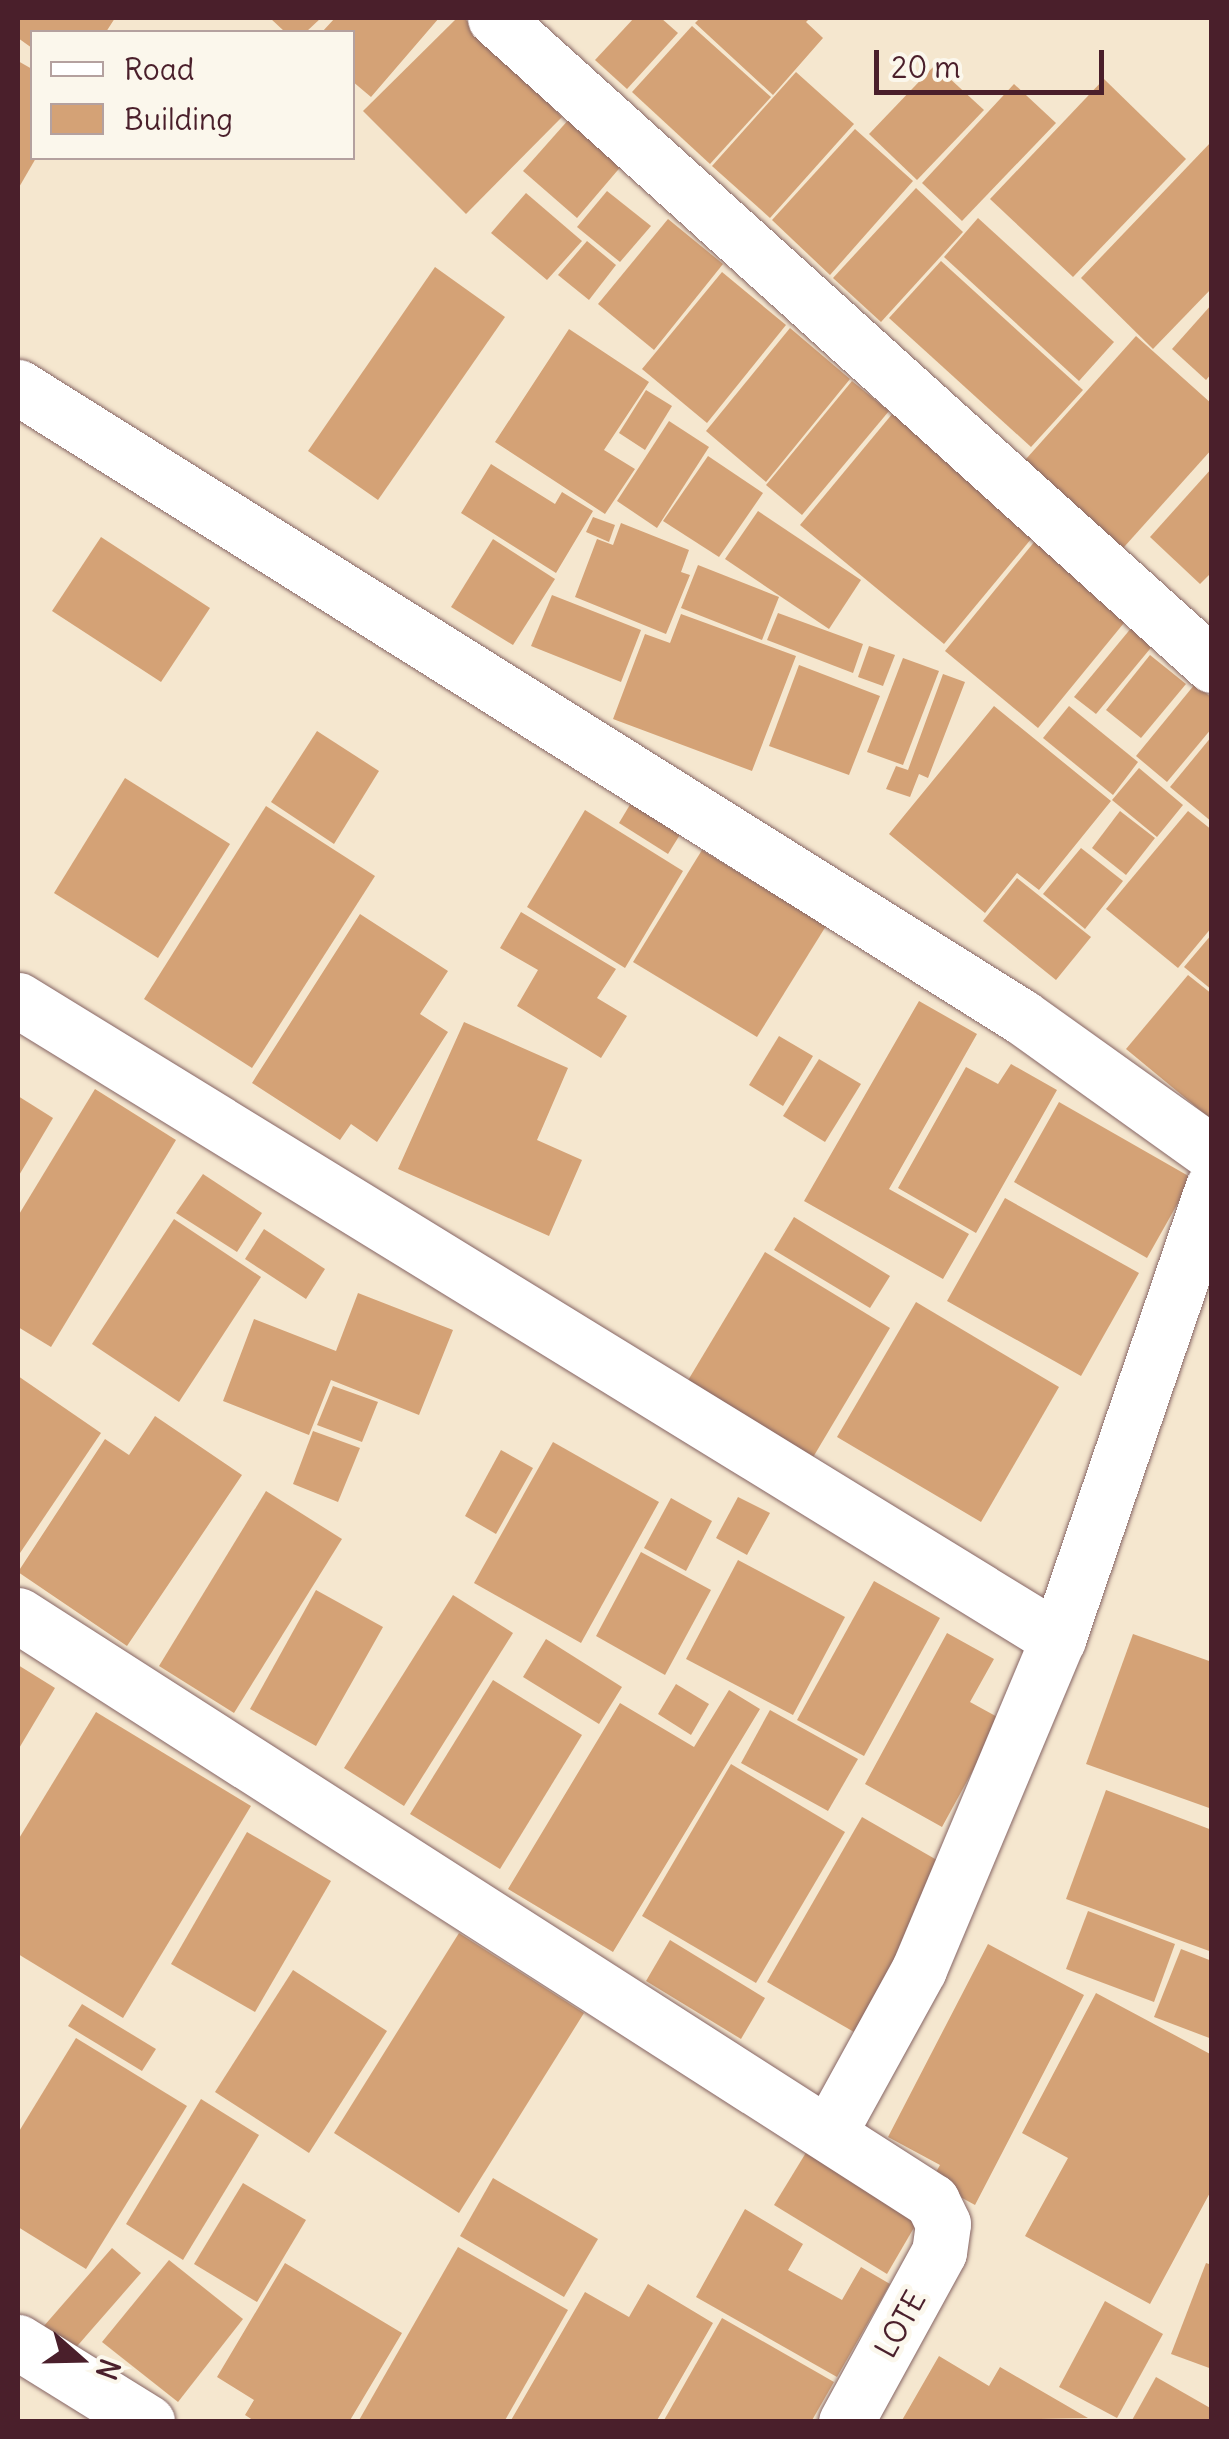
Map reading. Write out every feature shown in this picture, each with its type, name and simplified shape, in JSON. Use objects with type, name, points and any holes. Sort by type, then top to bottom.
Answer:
[{"type":"street","points":[[495,18],[1212,664]]},
{"type":"street","points":[[18,387],[1022,1017],[1212,1153]]},
{"type":"street","points":[[18,1000],[1058,1639]]},
{"type":"street","points":[[18,1615],[830,2132],[919,1969],[1058,1639],[1212,1188]]},
{"type":"street","name":"LOTE","points":[[830,2132],[932,2201],[943,2224],[939,2252],[846,2422]]},
{"type":"street","points":[[18,2342],[147,2422]]},
{"type":"building","points":[[18,18],[115,18],[107,30],[30,30],[30,47],[18,38]]},
{"type":"building","points":[[270,18],[321,18],[308,30],[283,30]]},
{"type":"building","points":[[335,18],[439,18],[371,97],[355,84],[355,30],[324,30]]},
{"type":"building","points":[[457,18],[464,18],[562,117],[466,214],[363,111]]},
{"type":"building","points":[[634,18],[661,18],[678,33],[627,89],[595,60]]},
{"type":"building","points":[[700,18],[810,18],[806,22],[823,38],[773,95],[695,23]]},
{"type":"building","points":[[692,26],[771,97],[710,164],[632,92]]},
{"type":"building","points":[[18,61],[30,68],[30,160],[35,160],[18,189]]},
{"type":"building","points":[[935,65],[984,110],[917,180],[869,134]]},
{"type":"building","points":[[796,72],[854,124],[770,218],[712,166]]},
{"type":"building","points":[[1104,79],[1186,159],[1073,277],[990,199]]},
{"type":"building","points":[[1014,84],[1056,123],[962,221],[922,183]]},
{"type":"building","points":[[570,118],[623,164],[577,218],[523,171]]},
{"type":"building","points":[[855,129],[913,181],[830,275],[772,220]]},
{"type":"building","points":[[1212,141],[1212,288],[1153,349],[1081,278]]},
{"type":"building","points":[[916,188],[963,232],[881,322],[833,278]]},
{"type":"building","points":[[607,191],[651,226],[620,262],[577,227]]},
{"type":"building","points":[[526,193],[582,241],[547,280],[491,233]]},
{"type":"building","points":[[978,218],[1114,342],[1079,381],[944,257]]},
{"type":"building","points":[[668,219],[723,264],[654,350],[598,304]]},
{"type":"building","points":[[587,241],[616,265],[589,300],[558,275]]},
{"type":"building","points":[[941,261],[1083,390],[1031,447],[889,318]]},
{"type":"building","points":[[435,267],[505,317],[378,500],[308,451]]},
{"type":"building","points":[[722,272],[786,325],[707,423],[642,369]]},
{"type":"building","points":[[1212,304],[1212,373],[1206,380],[1172,349]]},
{"type":"building","points":[[790,328],[850,379],[766,482],[706,431]]},
{"type":"building","points":[[569,329],[649,382],[604,450],[635,469],[605,514],[495,442]]},
{"type":"building","points":[[1136,336],[1212,404],[1212,449],[1116,556],[1018,468]]},
{"type":"building","points":[[852,381],[889,411],[802,515],[766,485]]},
{"type":"building","points":[[646,390],[672,406],[645,450],[619,433]]},
{"type":"building","points":[[893,413],[1036,533],[944,644],[800,525]]},
{"type":"building","points":[[669,421],[709,447],[657,528],[617,501]]},
{"type":"building","points":[[708,456],[763,493],[719,557],[663,521]]},
{"type":"building","points":[[491,464],[555,504],[562,492],[593,511],[556,573],[461,513]]},
{"type":"building","points":[[1212,468],[1212,572],[1200,584],[1150,537]]},
{"type":"building","points":[[758,511],[861,580],[829,629],[725,559]]},
{"type":"building","points":[[593,517],[615,525],[609,542],[586,532]]},
{"type":"building","points":[[621,523],[689,550],[681,572],[690,575],[666,634],[575,597],[597,539],[613,545]]},
{"type":"building","points":[[101,537],[210,608],[161,682],[52,611]]},
{"type":"building","points":[[493,539],[555,579],[513,645],[451,607]]},
{"type":"building","points":[[1035,541],[1128,618],[1038,728],[945,651]]},
{"type":"building","points":[[698,565],[779,597],[762,640],[681,608]]},
{"type":"building","points":[[552,595],[641,630],[621,682],[531,646]]},
{"type":"building","points":[[778,613],[863,644],[853,673],[767,640]]},
{"type":"building","points":[[681,614],[796,656],[752,771],[613,719],[645,634],[670,643]]},
{"type":"building","points":[[1137,621],[1159,638],[1096,714],[1074,697]]},
{"type":"building","points":[[869,646],[895,655],[883,686],[858,677]]},
{"type":"building","points":[[1150,655],[1186,684],[1141,738],[1106,710]]},
{"type":"building","points":[[903,658],[939,671],[903,765],[867,752]]},
{"type":"building","points":[[799,665],[880,696],[849,775],[769,746]]},
{"type":"building","points":[[943,674],[965,682],[928,778],[919,774],[910,797],[886,789],[896,766],[908,770]]},
{"type":"building","points":[[1195,684],[1212,698],[1212,728],[1167,782],[1136,756]]},
{"type":"building","points":[[994,706],[1111,801],[1039,890],[1017,873],[985,913],[889,834]]},
{"type":"building","points":[[1069,706],[1138,762],[1113,795],[1043,738]]},
{"type":"building","points":[[317,731],[379,771],[334,844],[271,802]]},
{"type":"building","points":[[1212,736],[1212,822],[1170,787]]},
{"type":"building","points":[[1139,768],[1183,805],[1157,837],[1112,800]]},
{"type":"building","points":[[125,778],[230,844],[158,958],[54,893]]},
{"type":"building","points":[[631,803],[681,833],[668,854],[619,823]]},
{"type":"building","points":[[266,806],[375,876],[252,1068],[144,999]]},
{"type":"building","points":[[585,810],[683,871],[625,968],[527,907]]},
{"type":"building","points":[[1120,811],[1155,838],[1126,875],[1092,848]]},
{"type":"building","points":[[1188,811],[1212,830],[1212,927],[1178,968],[1106,909]]},
{"type":"building","points":[[1081,848],[1123,881],[1085,929],[1043,894]]},
{"type":"building","points":[[702,850],[826,926],[757,1037],[633,962]]},
{"type":"building","points":[[1017,878],[1091,937],[1056,980],[983,921]]},
{"type":"building","points":[[521,912],[616,969],[597,998],[627,1016],[601,1058],[517,1006],[538,970],[500,948]]},
{"type":"building","points":[[360,914],[448,971],[420,1014],[448,1032],[377,1142],[351,1124],[340,1140],[252,1083]]},
{"type":"building","points":[[1212,934],[1212,990],[1184,967]]},
{"type":"building","points":[[1188,975],[1212,994],[1212,1120],[1126,1049]]},
{"type":"building","points":[[919,1001],[977,1034],[889,1189],[969,1234],[943,1279],[804,1201]]},
{"type":"building","points":[[464,1022],[568,1068],[537,1140],[582,1160],[549,1236],[398,1169]]},
{"type":"building","points":[[779,1036],[813,1056],[783,1106],[749,1085]]},
{"type":"building","points":[[819,1059],[861,1084],[825,1142],[783,1116]]},
{"type":"building","points":[[1011,1064],[1057,1090],[976,1233],[898,1188],[966,1067],[998,1084]]},
{"type":"building","points":[[95,1089],[176,1140],[51,1347],[18,1327],[18,1216]]},
{"type":"building","points":[[18,1096],[53,1118],[18,1177]]},
{"type":"building","points":[[1059,1102],[1192,1178],[1147,1258],[1014,1182]]},
{"type":"building","points":[[203,1174],[262,1213],[237,1252],[176,1213]]},
{"type":"building","points":[[1005,1198],[1139,1273],[1081,1376],[947,1301]]},
{"type":"building","points":[[794,1217],[890,1276],[870,1308],[774,1250]]},
{"type":"building","points":[[174,1219],[261,1277],[179,1402],[92,1344]]},
{"type":"building","points":[[264,1229],[325,1269],[306,1299],[245,1259]]},
{"type":"building","points":[[765,1252],[890,1328],[812,1459],[687,1382]]},
{"type":"building","points":[[358,1293],[453,1330],[419,1415],[331,1380],[309,1435],[223,1401],[254,1319],[336,1351]]},
{"type":"building","points":[[916,1302],[1059,1387],[981,1522],[837,1437]]},
{"type":"building","points":[[18,1376],[101,1433],[18,1556]]},
{"type":"building","points":[[333,1386],[378,1402],[362,1442],[317,1425]]},
{"type":"building","points":[[155,1416],[242,1475],[127,1646],[18,1572],[105,1439],[129,1455]]},
{"type":"building","points":[[313,1431],[360,1448],[338,1502],[293,1484]]},
{"type":"building","points":[[553,1442],[659,1502],[581,1643],[474,1583]]},
{"type":"building","points":[[501,1450],[533,1468],[496,1534],[465,1516]]},
{"type":"building","points":[[266,1491],[342,1539],[234,1713],[159,1666]]},
{"type":"building","points":[[738,1497],[770,1513],[747,1555],[716,1538]]},
{"type":"building","points":[[671,1498],[712,1521],[686,1571],[644,1548]]},
{"type":"building","points":[[641,1552],[711,1590],[665,1675],[596,1636]]},
{"type":"building","points":[[738,1560],[845,1617],[793,1715],[686,1659]]},
{"type":"building","points":[[874,1581],[940,1618],[864,1756],[797,1720]]},
{"type":"building","points":[[316,1590],[383,1627],[316,1746],[250,1709]]},
{"type":"building","points":[[453,1595],[513,1633],[404,1806],[344,1768]]},
{"type":"building","points":[[947,1633],[994,1659],[970,1702],[1001,1719],[942,1827],[865,1784]]},
{"type":"building","points":[[1133,1634],[1212,1662],[1212,1809],[1086,1764]]},
{"type":"building","points":[[546,1639],[622,1687],[599,1724],[523,1677]]},
{"type":"building","points":[[18,1665],[55,1688],[18,1750]]},
{"type":"building","points":[[493,1680],[582,1735],[500,1869],[410,1814]]},
{"type":"building","points":[[676,1684],[709,1704],[691,1735],[658,1714]]},
{"type":"building","points":[[729,1690],[760,1709],[613,1952],[508,1889],[620,1703],[694,1747]]},
{"type":"building","points":[[770,1710],[858,1759],[828,1811],[741,1763]]},
{"type":"building","points":[[96,1712],[251,1806],[123,2018],[18,1954],[18,1840]]},
{"type":"building","points":[[731,1764],[845,1832],[756,1983],[642,1916]]},
{"type":"building","points":[[1106,1790],[1212,1830],[1212,1952],[1066,1899]]},
{"type":"building","points":[[862,1817],[949,1867],[854,2032],[767,1982]]},
{"type":"building","points":[[247,1832],[331,1881],[255,2012],[171,1964]]},
{"type":"building","points":[[1088,1911],[1175,1944],[1154,2002],[1066,1969]]},
{"type":"building","points":[[459,1933],[584,2013],[459,2213],[334,2133]]},
{"type":"building","points":[[670,1940],[765,1998],[741,2039],[646,1981]]},
{"type":"building","points":[[988,1944],[1084,1995],[975,2205],[931,2181],[940,2165],[888,2137]]},
{"type":"building","points":[[1181,1949],[1212,1961],[1212,2039],[1154,2017]]},
{"type":"building","points":[[293,1970],[387,2031],[309,2153],[215,2092]]},
{"type":"building","points":[[1096,1993],[1212,2055],[1212,2189],[1150,2304],[1025,2236],[1068,2158],[1022,2133]]},
{"type":"building","points":[[82,2004],[156,2049],[142,2071],[68,2026]]},
{"type":"building","points":[[76,2038],[187,2106],[86,2269],[18,2227],[18,2133]]},
{"type":"building","points":[[201,2099],[259,2135],[183,2260],[126,2224]]},
{"type":"building","points":[[807,2151],[919,2219],[887,2274],[774,2205]]},
{"type":"building","points":[[493,2178],[598,2239],[564,2297],[460,2236]]},
{"type":"building","points":[[243,2183],[306,2220],[257,2302],[194,2264]]},
{"type":"building","points":[[745,2209],[803,2244],[788,2270],[842,2300],[861,2267],[890,2284],[837,2377],[696,2297]]},
{"type":"building","points":[[458,2247],[568,2310],[504,2422],[358,2422]]},
{"type":"building","points":[[112,2248],[141,2273],[72,2352],[43,2327]]},
{"type":"building","points":[[169,2260],[243,2319],[178,2402],[102,2342]]},
{"type":"building","points":[[285,2263],[402,2333],[349,2422],[256,2422],[245,2415],[254,2400],[217,2377]]},
{"type":"building","points":[[1206,2263],[1212,2265],[1212,2369],[1171,2354]]},
{"type":"building","points":[[648,2284],[713,2323],[656,2422],[510,2422],[585,2292],[629,2317]]},
{"type":"building","points":[[1105,2301],[1163,2334],[1117,2418],[1059,2387]]},
{"type":"building","points":[[722,2318],[834,2382],[811,2422],[663,2422]]},
{"type":"building","points":[[939,2356],[989,2386],[1000,2367],[1088,2418],[901,2422]]},
{"type":"building","points":[[1156,2377],[1212,2409],[1212,2422],[1131,2422]]}]
